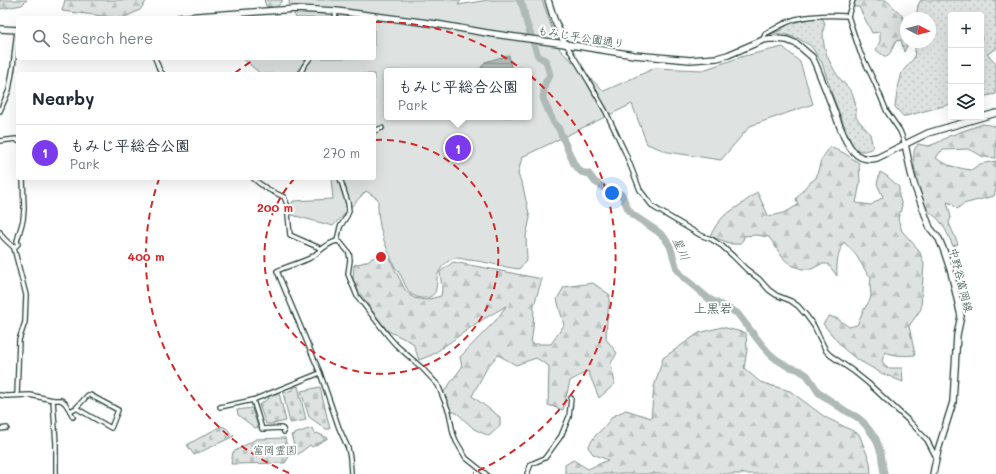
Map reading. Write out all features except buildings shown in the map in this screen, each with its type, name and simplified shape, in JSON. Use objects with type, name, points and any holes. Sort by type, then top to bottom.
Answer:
[{"type":"street","points":[[548,0],[554,19],[565,44],[606,112],[625,152],[640,190],[654,206],[663,213],[722,246],[769,290],[798,306],[814,326],[826,351],[863,379],[910,422],[926,440],[936,457]]},
{"type":"street","points":[[853,0],[848,16],[860,52],[887,112],[900,130],[906,144],[928,133],[996,113]]},
{"type":"street","name":"もみじ平公園通り","points":[[198,16],[296,10],[336,11],[374,16]]},
{"type":"street","points":[[335,16],[336,11]]},
{"type":"street","points":[[763,40],[765,34],[776,27],[795,20],[821,15],[848,16]]},
{"type":"street","name":"もみじ平公園通り","points":[[376,16],[436,24],[634,55],[690,60],[717,58],[728,55],[763,40],[781,39],[797,44],[812,57],[846,139],[854,153],[868,160],[876,158],[906,144]]},
{"type":"street","points":[[0,29],[16,30]]},
{"type":"street","points":[[0,111],[9,90],[14,67],[16,42]]},
{"type":"street","points":[[156,60],[161,72]]},
{"type":"street","points":[[301,72],[308,60]]},
{"type":"street","points":[[376,130],[382,128]]},
{"type":"street","points":[[0,141],[16,139]]},
{"type":"street","name":"中野谷富岡線","points":[[906,144],[913,179],[930,228],[939,239],[944,251],[951,272],[961,316],[957,335],[953,402],[936,457],[933,474]]},
{"type":"street","points":[[14,248],[18,244],[17,241],[23,220],[23,180]]},
{"type":"street","points":[[256,180],[271,191],[284,197],[287,204],[290,235],[322,249]]},
{"type":"street","points":[[337,241],[340,227],[349,211],[341,180]]},
{"type":"street","points":[[0,234],[14,248],[26,295],[25,322],[19,340],[17,395]]},
{"type":"street","points":[[351,474],[348,448],[339,428],[320,373],[277,271],[311,257],[333,241],[341,243],[349,253],[350,260],[348,274],[357,296],[396,345],[422,368],[438,385],[449,412],[453,434],[456,441],[466,458],[486,474]]},
{"type":"street","points":[[220,407],[252,400],[320,373]]},
{"type":"street","points":[[0,395],[30,394],[53,400],[61,400],[65,403],[72,417]]},
{"type":"street","points":[[70,411],[76,408],[90,395],[118,410],[111,428],[76,408]]},
{"type":"street","points":[[527,474],[531,464],[545,458],[561,436],[569,417],[571,398]]},
{"type":"street","points":[[53,400],[56,444],[56,474]]},
{"type":"street","points":[[252,400],[262,429],[281,428],[284,432]]},
{"type":"street","points":[[0,429],[7,428]]},
{"type":"green space","points":[[0,0],[27,0],[22,5],[0,9]]},
{"type":"green space","points":[[65,0],[147,0],[140,10],[127,16],[103,16],[62,11]]},
{"type":"green space","points":[[264,0],[283,0],[276,8],[266,6]]},
{"type":"green space","points":[[289,0],[461,0],[458,5],[488,0],[542,0],[560,50],[604,91],[655,68],[703,70],[744,56],[783,47],[800,62],[813,104],[750,126],[721,160],[668,152],[647,144],[632,104],[522,157],[518,174],[523,187],[530,218],[526,236],[527,260],[519,269],[458,258],[452,259],[442,267],[439,272],[434,294],[427,298],[421,298],[416,297],[410,292],[395,267],[380,226],[378,199],[366,191],[333,226],[288,214],[293,201],[333,199],[331,180],[376,180],[376,72],[259,72],[244,60],[376,60],[376,16],[295,16]]},
{"type":"green space","points":[[853,0],[886,0],[900,13],[900,40],[896,41],[887,56],[884,56],[876,50],[880,41],[880,32],[872,33],[859,7],[853,7]]},
{"type":"green space","points":[[921,0],[996,0],[996,49],[987,54],[996,63],[996,94],[984,96],[984,12],[948,12],[948,105],[906,116],[903,116],[895,107],[902,72],[914,58],[915,48],[936,48],[936,12],[917,12],[918,5]]},
{"type":"green space","points":[[821,16],[825,23],[823,37],[828,57],[838,76],[853,95],[856,105],[856,117],[870,134],[873,148],[859,151],[852,145],[833,97],[822,63],[811,46],[799,39],[784,34],[770,34],[782,30],[786,25],[795,21]]},
{"type":"green space","points":[[983,124],[996,126],[996,158],[983,157],[967,149],[944,150],[940,152],[936,158],[948,165],[971,170],[980,164],[996,161],[996,189],[994,196],[963,204],[957,209],[952,204],[947,202],[951,217],[949,223],[958,244],[953,246],[947,232],[939,220],[925,206],[915,172],[914,151],[918,144],[928,146],[949,136]]},
{"type":"green space","points":[[830,147],[844,153],[859,163],[860,183],[856,203],[871,205],[883,197],[877,184],[880,172],[899,187],[899,196],[902,206],[898,219],[902,231],[919,250],[924,264],[921,309],[909,326],[915,355],[908,356],[885,352],[882,361],[887,368],[902,368],[903,382],[881,373],[855,358],[843,348],[823,324],[829,316],[838,319],[849,327],[857,325],[870,300],[871,277],[856,255],[844,242],[840,249],[838,258],[837,276],[828,264],[821,264],[812,269],[802,269],[791,265],[783,258],[769,237],[756,235],[744,236],[743,240],[739,244],[732,244],[710,236],[717,224],[725,215],[757,192],[769,217],[786,212],[798,205],[796,199],[807,185],[816,178],[821,160]]},
{"type":"green space","points":[[386,251],[405,290],[414,298],[425,300],[441,296],[442,289],[440,272],[453,262],[542,279],[534,305],[531,344],[551,344],[564,325],[557,299],[564,287],[593,283],[610,295],[606,339],[617,353],[611,363],[615,384],[599,398],[588,371],[570,381],[563,410],[548,405],[549,366],[536,358],[516,365],[498,355],[488,366],[472,396],[500,417],[500,426],[489,436],[474,429],[458,414],[450,410],[443,393],[462,367],[460,357],[497,319],[506,306],[477,323],[432,355],[419,360],[413,343],[388,331],[359,292],[353,279],[354,265],[365,262]]},
{"type":"green space","points":[[722,327],[746,333],[747,350],[744,368],[760,382],[790,391],[825,417],[859,434],[870,462],[871,474],[565,474],[565,465],[573,460],[588,469],[608,460],[593,454],[588,447],[595,436],[613,416],[626,410],[651,418],[654,387],[663,358],[699,333]]},
{"type":"green space","points":[[298,386],[306,420],[290,423],[283,393]]},
{"type":"green space","points":[[320,387],[330,429],[326,429],[309,417],[301,391]]},
{"type":"green space","points":[[279,393],[286,421],[266,424],[259,405],[269,398],[268,396]]},
{"type":"green space","points":[[252,408],[258,427],[255,428],[238,415],[237,410]]},
{"type":"green space","points":[[221,426],[226,428],[234,436],[194,455],[187,445]]},
{"type":"green space","points":[[312,428],[315,434],[317,433],[328,438],[312,447],[310,445],[297,455],[291,435]]},
{"type":"green space","name":"富岡霊園","points":[[285,438],[289,457],[285,463],[231,464],[233,452],[256,439]]},
{"type":"shaded area","points":[[509,55],[511,68],[481,68],[485,62]]},
{"type":"waterway","name":"星川","points":[[519,0],[523,7],[526,21],[538,56],[546,61],[550,75],[545,83],[543,98],[554,123],[558,127],[574,164],[581,172],[589,174],[595,182],[605,189],[622,195],[628,209],[633,215],[664,237],[670,246],[677,269],[683,277],[709,299],[737,313],[770,354],[787,366],[799,370],[807,375],[819,393],[864,423],[876,439],[881,453],[884,474]]},
{"type":"place","name":"もみじ平総合公園","points":[[458,148]]},
{"type":"district","name":"上黒岩","points":[[713,308]]}]
